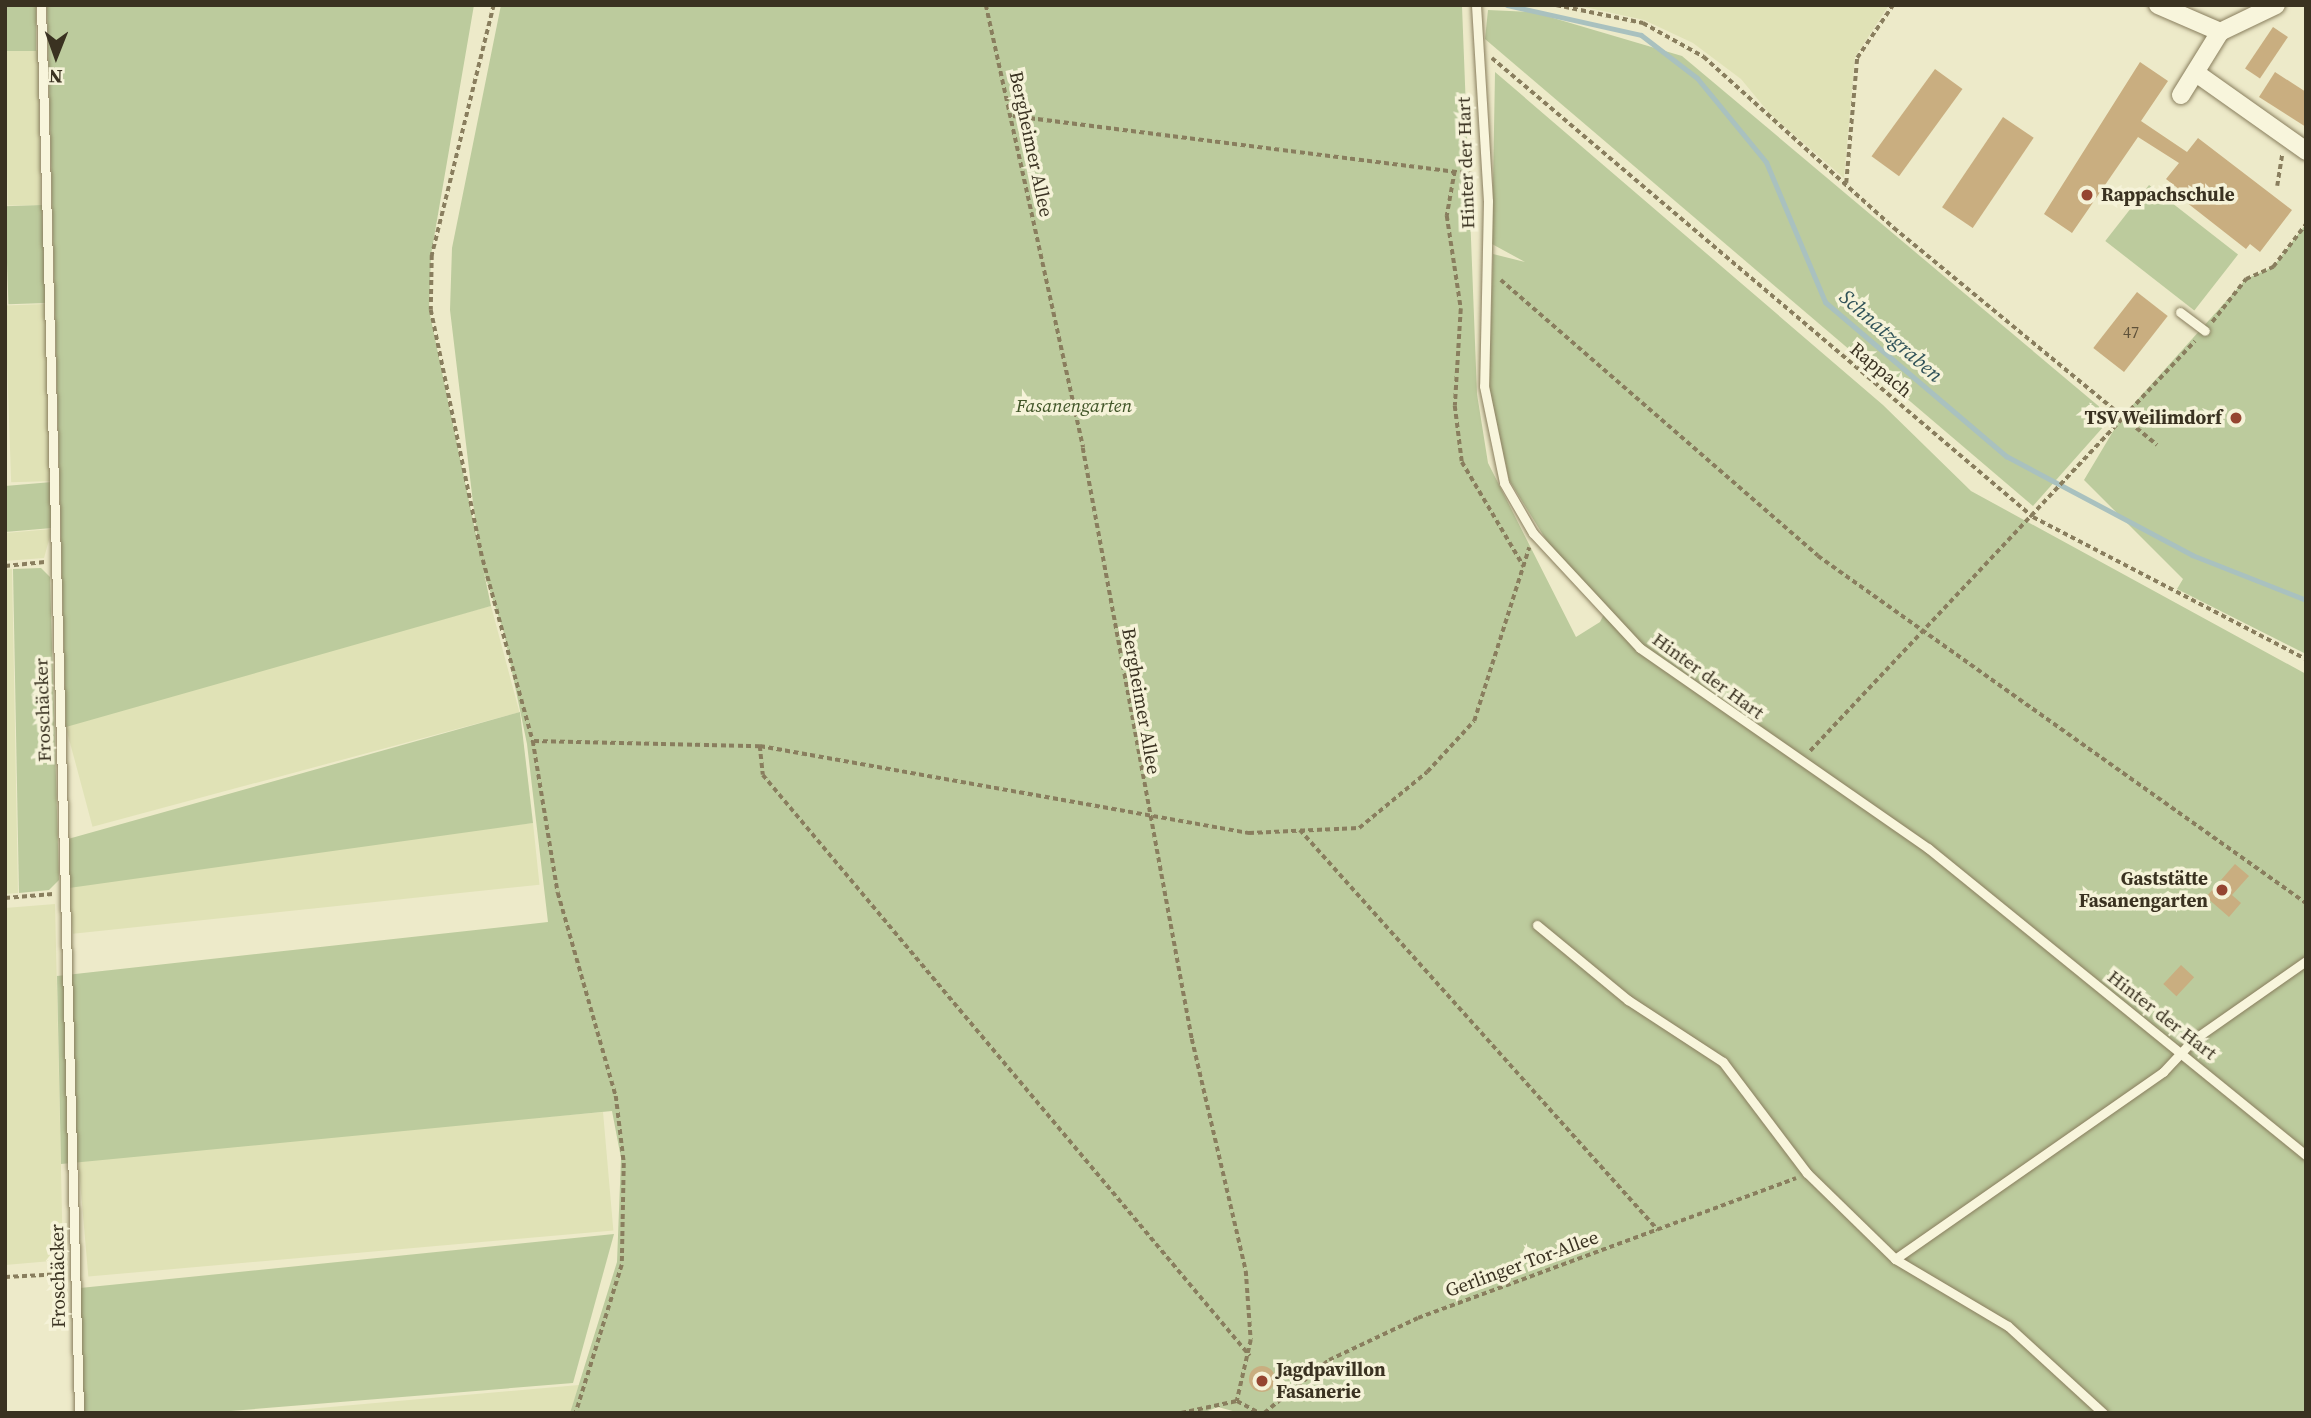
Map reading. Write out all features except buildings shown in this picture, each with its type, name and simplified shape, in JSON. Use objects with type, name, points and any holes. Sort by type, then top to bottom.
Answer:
[{"type":"street","points":[[2158,5],[2220,32]]},
{"type":"street","points":[[2181,95],[2220,32],[2276,5]]},
{"type":"street","points":[[2196,73],[2306,151]]},
{"type":"lane","name":"Froschäcker","points":[[41,5],[79,1413]]},
{"type":"lane","name":"Hinter der Hart","points":[[1476,5],[1486,175],[1483,386],[1504,483],[1533,533],[1640,648],[1800,762],[1928,848],[2183,1051],[2306,1155]]},
{"type":"lane","points":[[2180,312],[2205,331]]},
{"type":"lane","points":[[1536,925],[1628,1000],[1723,1062],[1807,1172],[1895,1259],[2008,1326],[2103,1413]]},
{"type":"lane","points":[[1895,1259],[2163,1072],[2183,1051],[2306,961]]},
{"type":"path","points":[[494,5],[432,255],[431,310],[483,560],[533,741],[558,892],[616,1096],[624,1163],[622,1265],[576,1413]]},
{"type":"path","name":"Bergheimer Allee","points":[[986,5],[1083,448],[1146,811],[1246,1271],[1250,1356],[1237,1401]]},
{"type":"path","points":[[1556,5],[1643,23],[1704,57],[1846,184],[2121,418],[2157,445]]},
{"type":"path","points":[[1846,184],[1857,58],[1894,5]]},
{"type":"path","name":"Rappach","points":[[1477,45],[2034,517],[2306,659]]},
{"type":"path","points":[[1012,116],[1486,175]]},
{"type":"path","points":[[2277,187],[2286,135]]},
{"type":"path","points":[[1455,171],[1447,216],[1461,309],[1455,406],[1462,462],[1524,567]]},
{"type":"path","points":[[1486,266],[1720,476],[1921,632],[2306,904]]},
{"type":"path","points":[[1800,762],[1921,632],[2062,489],[2121,418]]},
{"type":"path","points":[[533,741],[760,746],[1146,811],[1248,833],[1359,828],[1427,772],[1474,721],[1533,533]]},
{"type":"path","points":[[5,566],[55,562]]},
{"type":"path","points":[[760,746],[762,775],[1250,1356]]},
{"type":"path","points":[[1300,830],[1659,1231]]},
{"type":"path","points":[[5,898],[66,893]]},
{"type":"path","name":"Gerlinger Tor-Allee","points":[[1262,1413],[1329,1360],[1418,1318],[1659,1231],[1807,1172]]},
{"type":"path","points":[[5,1277],[75,1273]]},
{"type":"path","points":[[1181,1413],[1237,1401],[1262,1413]]},
{"type":"green space","points":[[5,5],[36,5],[36,51],[5,51]]},
{"type":"green space","points":[[47,5],[474,5],[431,255],[429,310],[491,606],[66,727]]},
{"type":"green space","name":"Fasanengarten","points":[[501,5],[1462,6],[1477,394],[1488,463],[1576,637],[1600,622],[1606,610],[1558,559],[1509,480],[1489,387],[1493,254],[1525,262],[1492,244],[1495,72],[1883,405],[1971,491],[2306,674],[2306,1413],[1240,1413],[1218,1407],[1202,1413],[570,1413],[617,1262],[621,1158],[612,1111],[61,1164],[57,976],[548,922],[527,744],[504,633],[480,561],[450,310],[452,248]]},
{"type":"green space","points":[[1575,5],[1889,5],[1855,57],[1844,178],[1770,114],[1741,79],[1693,43],[1644,20]]},
{"type":"green space","points":[[1488,10],[1533,12],[1682,56],[2102,409],[2104,426],[2033,506],[1485,39]]},
{"type":"green space","points":[[38,50],[41,205],[8,206],[5,51]]},
{"type":"green space","points":[[2149,185],[2238,255],[2194,311],[2105,241]]},
{"type":"green space","points":[[42,205],[45,303],[8,304],[5,206]]},
{"type":"green space","points":[[2306,224],[2306,654],[2177,589],[2183,579],[2084,480],[2121,418],[2246,279],[2273,267]]},
{"type":"green space","points":[[46,304],[52,481],[11,482],[5,305]]},
{"type":"green space","points":[[52,482],[52,528],[5,532],[5,486]]},
{"type":"green space","points":[[52,529],[44,558],[5,561],[5,533]]},
{"type":"green space","points":[[41,568],[50,577],[59,880],[49,890],[19,893],[13,569]]},
{"type":"green space","points":[[12,569],[18,893],[5,894],[5,570]]},
{"type":"green space","points":[[491,606],[519,712],[93,827],[64,720]]},
{"type":"green space","points":[[520,712],[533,823],[69,888],[68,839]]},
{"type":"green space","points":[[533,823],[539,885],[73,934],[67,872]]},
{"type":"green space","points":[[55,904],[63,1260],[5,1265],[5,908]]},
{"type":"green space","points":[[603,1112],[613,1231],[88,1276],[78,1158]]},
{"type":"green space","points":[[614,1234],[573,1383],[206,1413],[83,1413],[80,1288]]},
{"type":"green space","points":[[579,1385],[570,1413],[263,1413]]},
{"type":"waterway","name":"Schnatzgraben","points":[[1507,5],[1641,35],[1697,78],[1766,162],[1825,302],[2006,456],[2192,555],[2306,600]]},
{"type":"place","name":"Rappachschule","points":[[2087,195]]},
{"type":"place","name":"TSV Weilimdorf","points":[[2236,418]]},
{"type":"place","name":"Gaststätte Fasanengarten","points":[[2222,890]]},
{"type":"place","name":"Jagdpavillon Fasanerie","points":[[1262,1381]]}]
